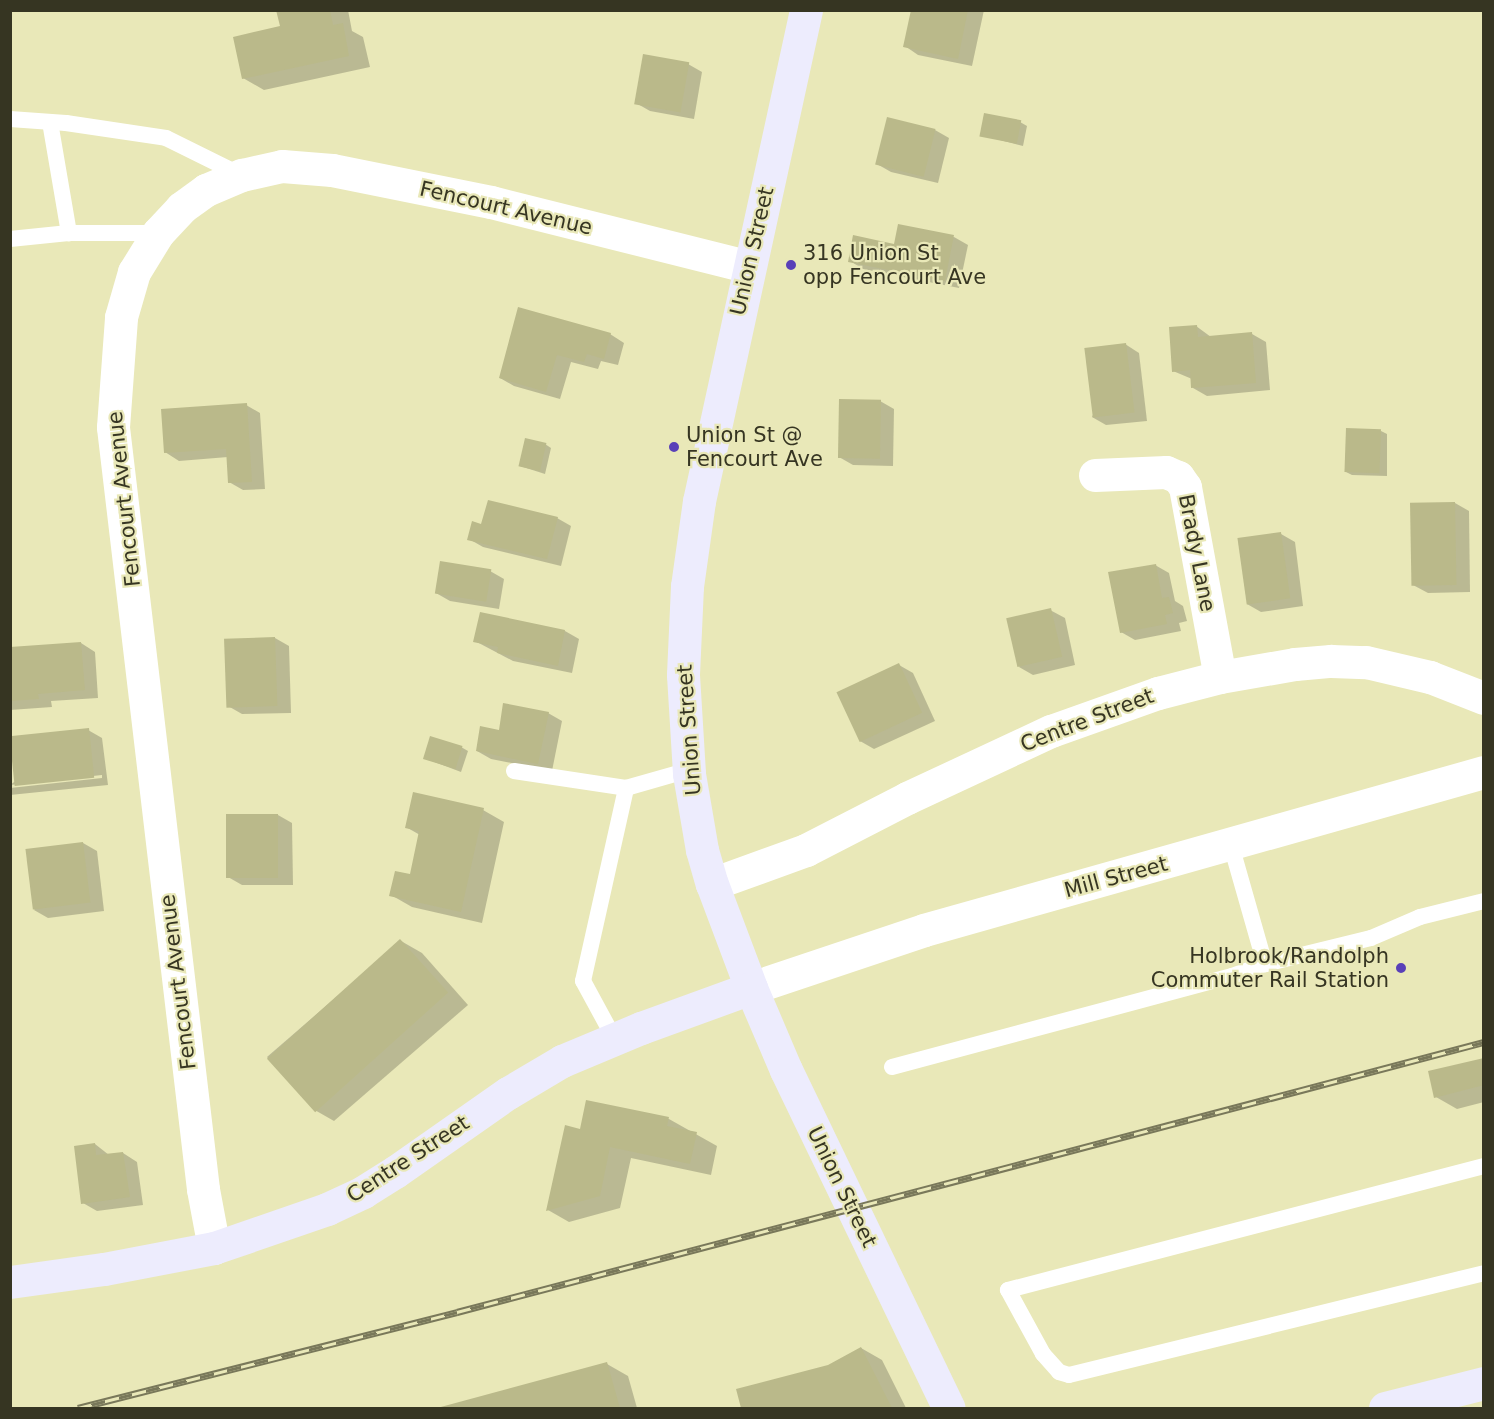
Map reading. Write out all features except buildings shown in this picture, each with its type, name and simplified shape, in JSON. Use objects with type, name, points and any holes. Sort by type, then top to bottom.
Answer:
[{"type":"main road","name":"Union Street","points":[[806,10],[699,501],[687,586],[683,675],[689,770],[702,850],[712,884],[751,988],[786,1070],[949,1408]]},
{"type":"main road","name":"Centre Street","points":[[10,1282],[104,1269],[214,1248],[297,1220],[363,1192],[539,1073],[614,1038],[751,988]]},
{"type":"main road","points":[[1385,1408],[1484,1383]]},
{"type":"street","name":"Fencourt Avenue","points":[[214,1248],[201,1177],[113,427],[121,317],[134,272],[158,233],[182,208],[206,190],[242,175],[282,166],[332,170],[490,202],[749,267]]},
{"type":"street","name":"Brady Lane","points":[[1095,475],[1166,472],[1178,477],[1185,487],[1220,677]]},
{"type":"street","name":"Centre Street","points":[[712,884],[806,850],[907,798],[1051,731],[1158,693],[1220,677],[1295,664],[1331,661],[1366,662],[1430,677],[1484,698]]},
{"type":"street","name":"Mill Street","points":[[751,988],[924,930],[1484,772]]},
{"type":"lane","points":[[10,119],[50,122],[166,138],[242,175]]},
{"type":"lane","points":[[50,122],[69,233]]},
{"type":"lane","points":[[10,239],[69,233],[158,233]]},
{"type":"lane","points":[[514,771],[626,788],[689,770]]},
{"type":"lane","points":[[614,1038],[583,981],[626,788]]},
{"type":"lane","points":[[1231,845],[1264,964]]},
{"type":"lane","points":[[892,1066],[1220,979],[1264,964],[1371,938],[1420,917],[1484,900]]},
{"type":"lane","points":[[1484,1166],[1008,1290],[1043,1354],[1059,1372],[1069,1376],[1484,1273]]},
{"type":"railway","points":[[78,1408],[457,1312],[1484,1042]]},
{"type":"place","name":"316 Union St opp Fencourt Ave","points":[[791,265]]},
{"type":"place","name":"Union St @ Fencourt Ave","points":[[674,447]]},
{"type":"place","name":"Holbrook/Randolph Commuter Rail Station","points":[[1401,968]]}]
